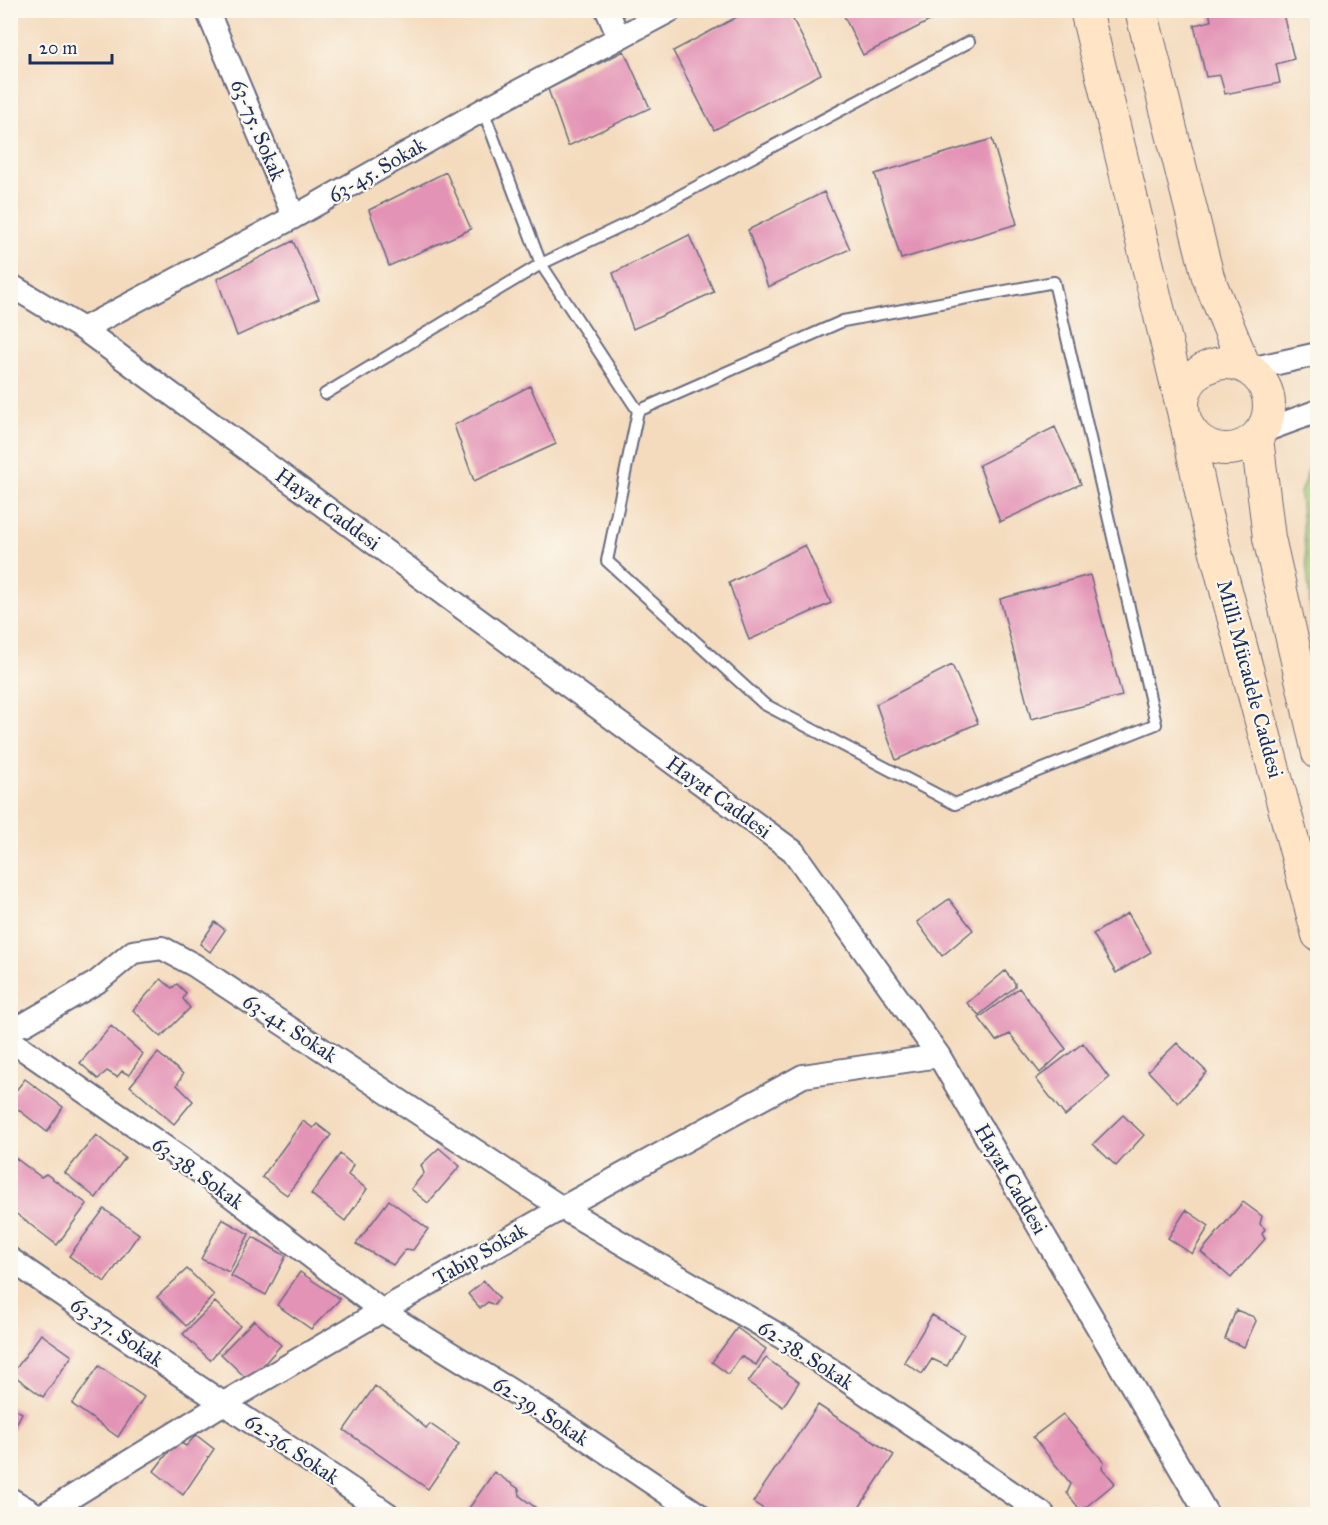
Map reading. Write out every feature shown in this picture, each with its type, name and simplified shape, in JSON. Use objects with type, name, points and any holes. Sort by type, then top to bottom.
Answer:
[{"type":"street","name":"63-75. Sokak","points":[[207,10],[294,217]]},
{"type":"street","points":[[608,10],[619,38]]},
{"type":"street","name":"63-45. Sokak","points":[[83,329],[294,217],[483,110],[671,10]]},
{"type":"street","name":"Milli Mücadele Caddesi","points":[[1086,10],[1206,515],[1317,935]]},
{"type":"street","points":[[1141,10],[1208,277],[1247,368]]},
{"type":"street","name":"Hayat Caddesi","points":[[10,285],[83,329],[793,851],[939,1056],[1207,1515]]},
{"type":"street","points":[[1247,368],[1317,354]]},
{"type":"street","points":[[1317,411],[1259,435],[1247,445],[1221,450],[1200,441],[1184,416],[1187,387],[1193,377],[1213,364],[1238,364],[1247,368],[1259,378],[1266,389],[1270,401],[1269,415],[1259,435],[1269,538],[1317,753]]},
{"type":"street","name":"63-41. Sokak","points":[[10,1027],[25,1024],[97,982],[133,952],[162,948],[194,965],[562,1208]]},
{"type":"street","name":"63-38. Sokak","points":[[10,1040],[192,1166],[382,1311]]},
{"type":"street","name":"Tabip Sokak","points":[[44,1515],[224,1403],[382,1311],[562,1208],[803,1076],[939,1056]]},
{"type":"street","name":"62-38. Sokak","points":[[562,1208],[790,1342],[1043,1515]]},
{"type":"street","name":"63-37. Sokak","points":[[10,1259],[224,1403]]},
{"type":"street","name":"62-39. Sokak","points":[[382,1311],[560,1421],[698,1515]]},
{"type":"street","name":"62-36. Sokak","points":[[224,1403],[388,1515]]},
{"type":"street","points":[[10,1499],[35,1515]]},
{"type":"lane","points":[[325,394],[541,264],[638,218],[969,42]]},
{"type":"lane","points":[[483,110],[541,264],[638,411],[607,561],[764,704],[955,804],[1156,724],[1053,282],[843,321],[638,411]]},
{"type":"green space","points":[[1317,448],[1317,640],[1311,610],[1300,493]]},
{"type":"building","points":[[750,10],[788,10],[821,74],[714,130],[673,51]]},
{"type":"building","points":[[841,10],[951,10],[863,55]]},
{"type":"building","points":[[1209,10],[1282,10],[1294,59],[1276,64],[1280,83],[1225,94],[1220,75],[1206,77],[1194,25],[1211,21]]},
{"type":"building","points":[[624,51],[650,108],[568,146],[548,89]]},
{"type":"building","points":[[992,139],[1017,224],[901,259],[875,174]]},
{"type":"building","points":[[446,172],[471,229],[389,266],[369,210]]},
{"type":"building","points":[[824,192],[850,249],[768,287],[748,230]]},
{"type":"building","points":[[689,235],[714,292],[633,329],[613,273]]},
{"type":"building","points":[[293,241],[319,299],[237,336],[217,279]]},
{"type":"building","points":[[530,386],[556,444],[474,481],[454,425]]},
{"type":"building","points":[[1055,427],[1081,484],[1000,522],[979,465]]},
{"type":"building","points":[[805,545],[831,603],[749,640],[729,583]]},
{"type":"building","points":[[1090,575],[1122,696],[1031,719],[1000,599]]},
{"type":"building","points":[[952,665],[978,723],[896,760],[876,704]]},
{"type":"building","points":[[949,899],[973,930],[942,956],[917,922]]},
{"type":"building","points":[[1128,913],[1151,952],[1116,973],[1093,934]]},
{"type":"building","points":[[215,922],[225,930],[210,952],[200,944]]},
{"type":"building","points":[[1005,971],[1015,983],[1015,987],[979,1015],[967,1003]]},
{"type":"building","points":[[161,979],[172,988],[177,984],[186,993],[183,999],[190,1008],[161,1037],[133,1010]]},
{"type":"building","points":[[1019,988],[1066,1049],[1040,1073],[1010,1034],[996,1041],[979,1018]]},
{"type":"building","points":[[111,1026],[143,1054],[129,1075],[122,1071],[117,1077],[107,1071],[98,1079],[80,1063]]},
{"type":"building","points":[[1083,1043],[1109,1078],[1065,1116],[1036,1079]]},
{"type":"building","points":[[1177,1043],[1207,1072],[1178,1103],[1148,1071]]},
{"type":"building","points":[[158,1053],[183,1074],[177,1085],[193,1101],[174,1124],[130,1086]]},
{"type":"building","points":[[25,1079],[63,1107],[47,1132],[10,1103],[10,1098]]},
{"type":"building","points":[[1123,1115],[1144,1135],[1116,1166],[1093,1144]]},
{"type":"building","points":[[303,1121],[313,1128],[317,1124],[331,1135],[287,1195],[262,1177]]},
{"type":"building","points":[[96,1135],[125,1158],[96,1198],[65,1173]]},
{"type":"building","points":[[439,1148],[460,1166],[428,1203],[411,1189],[424,1173],[421,1165]]},
{"type":"building","points":[[10,1154],[41,1177],[46,1174],[87,1204],[57,1245],[10,1209]]},
{"type":"building","points":[[340,1154],[353,1165],[348,1175],[367,1189],[345,1221],[311,1194]]},
{"type":"building","points":[[389,1200],[428,1229],[413,1250],[406,1249],[393,1265],[356,1244]]},
{"type":"building","points":[[1243,1202],[1262,1216],[1260,1224],[1265,1229],[1262,1234],[1265,1239],[1231,1278],[1201,1252]]},
{"type":"building","points":[[104,1209],[139,1234],[105,1282],[69,1256]]},
{"type":"building","points":[[1186,1210],[1209,1226],[1192,1254],[1168,1238]]},
{"type":"building","points":[[222,1219],[249,1234],[229,1272],[201,1259]]},
{"type":"building","points":[[253,1237],[286,1256],[266,1295],[231,1276]]},
{"type":"building","points":[[187,1269],[214,1295],[186,1326],[157,1297]]},
{"type":"building","points":[[300,1272],[340,1299],[311,1329],[277,1305]]},
{"type":"building","points":[[484,1281],[499,1298],[494,1305],[488,1302],[480,1308],[468,1294]]},
{"type":"building","points":[[215,1302],[240,1326],[210,1360],[183,1334]]},
{"type":"building","points":[[1236,1310],[1254,1317],[1256,1321],[1244,1347],[1225,1339]]},
{"type":"building","points":[[932,1315],[964,1334],[947,1366],[932,1359],[922,1374],[904,1362]]},
{"type":"building","points":[[254,1320],[281,1345],[249,1381],[221,1354]]},
{"type":"building","points":[[737,1328],[766,1349],[756,1365],[741,1356],[728,1374],[712,1362]]},
{"type":"building","points":[[41,1334],[72,1356],[43,1397],[12,1374]]},
{"type":"building","points":[[766,1358],[799,1382],[783,1407],[748,1382]]},
{"type":"building","points":[[99,1366],[144,1397],[118,1437],[72,1404]]},
{"type":"building","points":[[375,1386],[426,1428],[430,1424],[459,1444],[428,1489],[344,1430]]},
{"type":"building","points":[[818,1405],[894,1455],[855,1514],[771,1514],[753,1502]]},
{"type":"building","points":[[10,1406],[22,1413],[10,1436]]},
{"type":"building","points":[[1063,1414],[1104,1462],[1102,1468],[1115,1483],[1081,1511],[1067,1493],[1071,1484],[1033,1437]]},
{"type":"building","points":[[196,1435],[214,1449],[183,1495],[154,1471],[177,1441],[186,1446]]},
{"type":"building","points":[[494,1472],[519,1489],[520,1496],[543,1513],[549,1510],[556,1514],[465,1514]]}]
